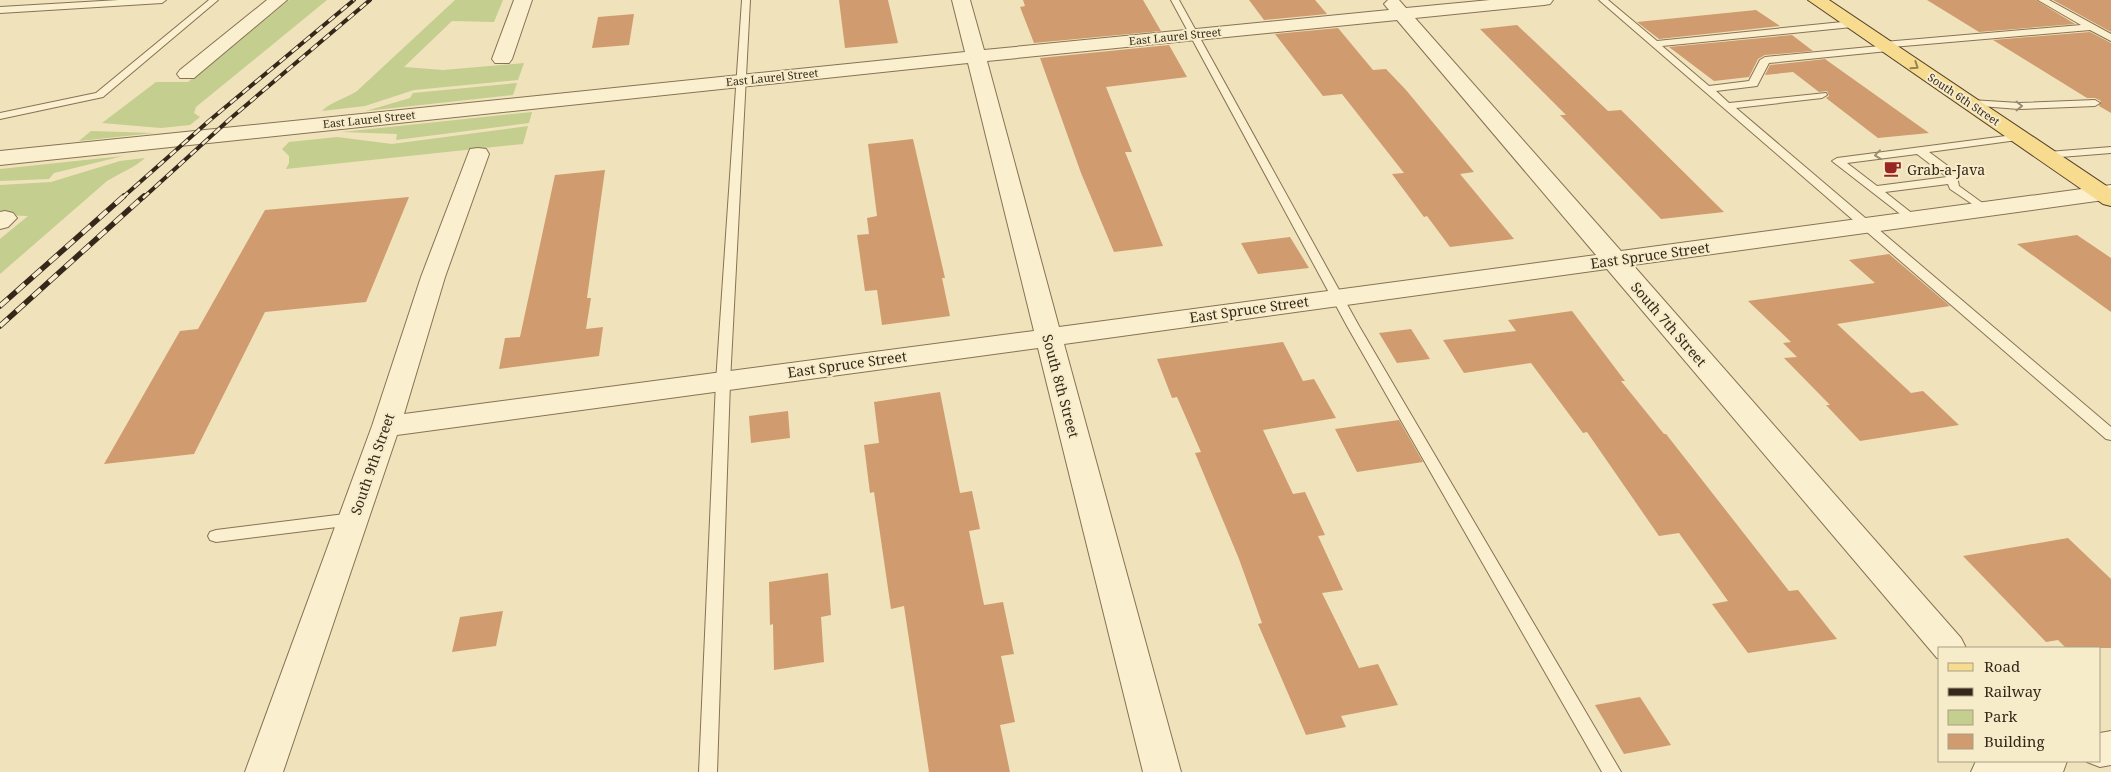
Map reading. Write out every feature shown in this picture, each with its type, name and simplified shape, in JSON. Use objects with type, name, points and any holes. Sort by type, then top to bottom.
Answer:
[{"type":"main road","name":"South 6th Street","points":[[1817,0],[2108,195]]},
{"type":"street","points":[[187,74],[278,0]]},
{"type":"street","points":[[502,59],[523,0]]},
{"type":"street","name":"South 8th Street","points":[[961,0],[1047,337],[1162,772]]},
{"type":"street","name":"East Laurel Street","points":[[0,158],[1195,34],[1396,7],[1544,0]]},
{"type":"street","name":"South 7th Street","points":[[1396,7],[1948,647]]},
{"type":"street","name":"South 9th Street","points":[[264,772],[386,426],[433,277],[478,154]]},
{"type":"street","name":"East Spruce Street","points":[[386,426],[723,382],[1863,224],[2108,195]]},
{"type":"street","points":[[1990,772],[2043,762]]},
{"type":"street","points":[[2049,762],[2057,772]]},
{"type":"lane","points":[[0,10],[162,0]]},
{"type":"lane","points":[[0,116],[99,95],[214,0]]},
{"type":"lane","points":[[708,772],[723,382],[746,0]]},
{"type":"lane","points":[[1175,0],[1337,298],[1612,772]]},
{"type":"lane","points":[[1603,0],[2111,435]]},
{"type":"lane","points":[[2042,0],[2111,38]]},
{"type":"lane","points":[[1654,44],[1852,24]]},
{"type":"lane","points":[[1707,89],[1753,84],[1766,60],[2092,27]]},
{"type":"lane","points":[[1727,106],[1822,95]]},
{"type":"lane","points":[[1970,104],[2019,106],[2095,103]]},
{"type":"lane","points":[[1912,218],[1836,161],[2020,137]]},
{"type":"lane","points":[[1920,150],[1952,174],[1954,187],[1984,209]]},
{"type":"lane","points":[[2048,155],[2111,150]]},
{"type":"lane","points":[[1875,190],[1953,180]]},
{"type":"lane","points":[[216,536],[353,519]]},
{"type":"green space","points":[[289,0],[327,0],[196,107],[194,113],[200,117],[190,125],[161,128],[102,123],[156,82],[188,82]]},
{"type":"green space","points":[[455,0],[503,0],[494,22],[452,21],[404,67],[443,70],[524,63],[518,80],[414,90],[365,106],[322,111],[357,91]]},
{"type":"green space","points":[[517,83],[513,95],[366,111],[410,98],[413,93]]},
{"type":"green space","points":[[532,112],[529,123],[396,140],[397,134],[342,132]]},
{"type":"green space","points":[[528,126],[523,144],[286,169],[289,163],[289,156],[282,149],[289,142],[337,137],[392,144]]},
{"type":"green space","points":[[91,131],[154,133],[79,141]]},
{"type":"green space","points":[[123,156],[54,173],[49,179],[0,181],[0,169]]},
{"type":"green space","points":[[145,158],[132,168],[107,181],[0,274],[0,239],[28,216],[0,215],[0,185],[51,182],[120,161]]},
{"type":"building","points":[[839,0],[888,0],[898,43],[845,48]]},
{"type":"building","points":[[1023,0],[1143,0],[1161,31],[1034,43],[1020,7],[1025,6]]},
{"type":"building","points":[[1249,0],[1315,0],[1327,14],[1264,20]]},
{"type":"building","points":[[1927,0],[2036,0],[2075,24],[1979,32]]},
{"type":"building","points":[[2053,0],[2111,0],[2111,32]]},
{"type":"building","points":[[1756,10],[1780,26],[1659,39],[1637,22]]},
{"type":"building","points":[[634,14],[629,45],[592,48],[598,17]]},
{"type":"building","points":[[1517,25],[1608,111],[1621,110],[1724,212],[1661,219],[1560,115],[1566,115],[1480,29]]},
{"type":"building","points":[[1338,28],[1373,70],[1386,69],[1406,90],[1474,172],[1460,174],[1514,239],[1450,247],[1427,216],[1424,217],[1392,174],[1404,173],[1342,94],[1323,96],[1275,34]]},
{"type":"building","points":[[2090,32],[2111,43],[2111,113],[2099,106],[2101,101],[2095,98],[2087,98],[1993,40]]},
{"type":"building","points":[[1792,35],[1813,51],[1765,55],[1758,59],[1749,77],[1714,81],[1669,47]]},
{"type":"building","points":[[1169,45],[1187,77],[1106,87],[1132,152],[1125,152],[1163,246],[1114,252],[1081,173],[1040,58]]},
{"type":"building","points":[[1825,59],[1929,133],[1878,138],[1826,98],[1829,96],[1827,91],[1819,92],[1793,72],[1765,75],[1770,65]]},
{"type":"building","points":[[913,139],[945,278],[942,278],[950,316],[882,325],[877,290],[865,291],[857,235],[869,234],[867,218],[877,216],[868,144]]},
{"type":"building","points":[[605,170],[587,298],[591,298],[586,329],[603,327],[599,356],[499,369],[505,338],[520,337],[555,175]]},
{"type":"building","points":[[409,197],[366,302],[265,312],[194,454],[104,464],[180,331],[198,329],[265,210]]},
{"type":"building","points":[[2077,235],[2111,258],[2111,312],[2017,244]]},
{"type":"building","points":[[1290,237],[1309,268],[1258,274],[1241,243]]},
{"type":"building","points":[[1889,254],[1950,306],[1837,324],[1911,393],[1923,391],[1959,425],[1860,441],[1826,405],[1830,405],[1784,358],[1797,357],[1783,343],[1791,342],[1748,301],[1875,283],[1849,260]]},
{"type":"building","points":[[1572,311],[1625,381],[1621,381],[1664,434],[1666,434],[1789,591],[1798,590],[1837,639],[1748,653],[1712,604],[1728,601],[1679,533],[1659,536],[1587,432],[1583,433],[1531,363],[1464,373],[1443,340],[1516,331],[1508,320]]},
{"type":"building","points":[[1411,329],[1430,359],[1397,363],[1379,333]]},
{"type":"building","points":[[1283,342],[1303,381],[1314,379],[1336,418],[1263,430],[1293,494],[1305,492],[1325,535],[1318,536],[1343,590],[1322,593],[1359,668],[1378,664],[1398,705],[1341,716],[1346,727],[1306,735],[1258,624],[1262,623],[1239,559],[1195,453],[1201,452],[1177,397],[1172,398],[1157,359]]},
{"type":"building","points":[[940,392],[960,493],[972,491],[980,529],[969,531],[984,605],[1003,602],[1014,654],[1001,656],[1015,722],[1000,725],[1010,772],[929,772],[904,606],[891,609],[874,492],[870,493],[864,445],[879,443],[874,402]]},
{"type":"building","points":[[788,411],[790,438],[751,443],[749,416]]},
{"type":"building","points":[[1399,420],[1423,462],[1357,472],[1335,429]]},
{"type":"building","points":[[2068,538],[2111,579],[2111,648],[2065,647],[2058,640],[2046,642],[1963,556]]},
{"type":"building","points":[[828,573],[831,615],[821,617],[824,662],[774,670],[773,624],[770,625],[769,582]]},
{"type":"building","points":[[503,611],[496,646],[452,652],[460,617]]},
{"type":"building","points":[[1640,697],[1671,745],[1624,754],[1595,705]]},
{"type":"railway","points":[[122,198],[210,120],[354,0]]},
{"type":"railway","points":[[143,198],[231,118],[370,0]]},
{"type":"railway","points":[[0,306],[124,196]]},
{"type":"railway","points":[[0,326],[144,196]]},
{"type":"place","name":"Grab-a-Java","points":[[1893,169]]}]
